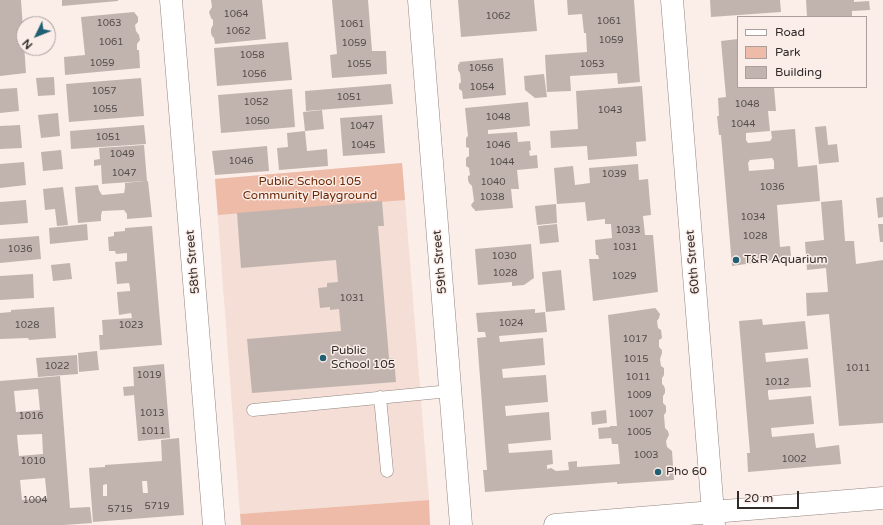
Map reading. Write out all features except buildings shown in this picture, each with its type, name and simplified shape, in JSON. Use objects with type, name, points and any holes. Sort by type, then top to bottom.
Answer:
[{"type":"street","name":"58th Street","points":[[171,0],[214,525]]},
{"type":"street","name":"59th Street","points":[[419,0],[460,525]]},
{"type":"street","name":"60th Street","points":[[672,0],[714,518]]},
{"type":"street","points":[[555,525],[714,518],[883,498]]},
{"type":"lane","points":[[252,410],[450,391]]},
{"type":"lane","points":[[380,397],[387,471]]},
{"type":"shaded area","name":"Public School 105","points":[[402,163],[429,500],[240,514],[215,179]]},
{"type":"green space","name":"Public School 105 Community Playground","points":[[402,163],[405,200],[218,215],[215,179]]},
{"type":"green space","points":[[429,500],[430,525],[241,525],[240,514]]},
{"type":"place","name":"T&R Aquarium","points":[[736,260]]},
{"type":"place","name":"Public School 105","points":[[323,358]]},
{"type":"place","name":"Pho 60","points":[[658,472]]}]
